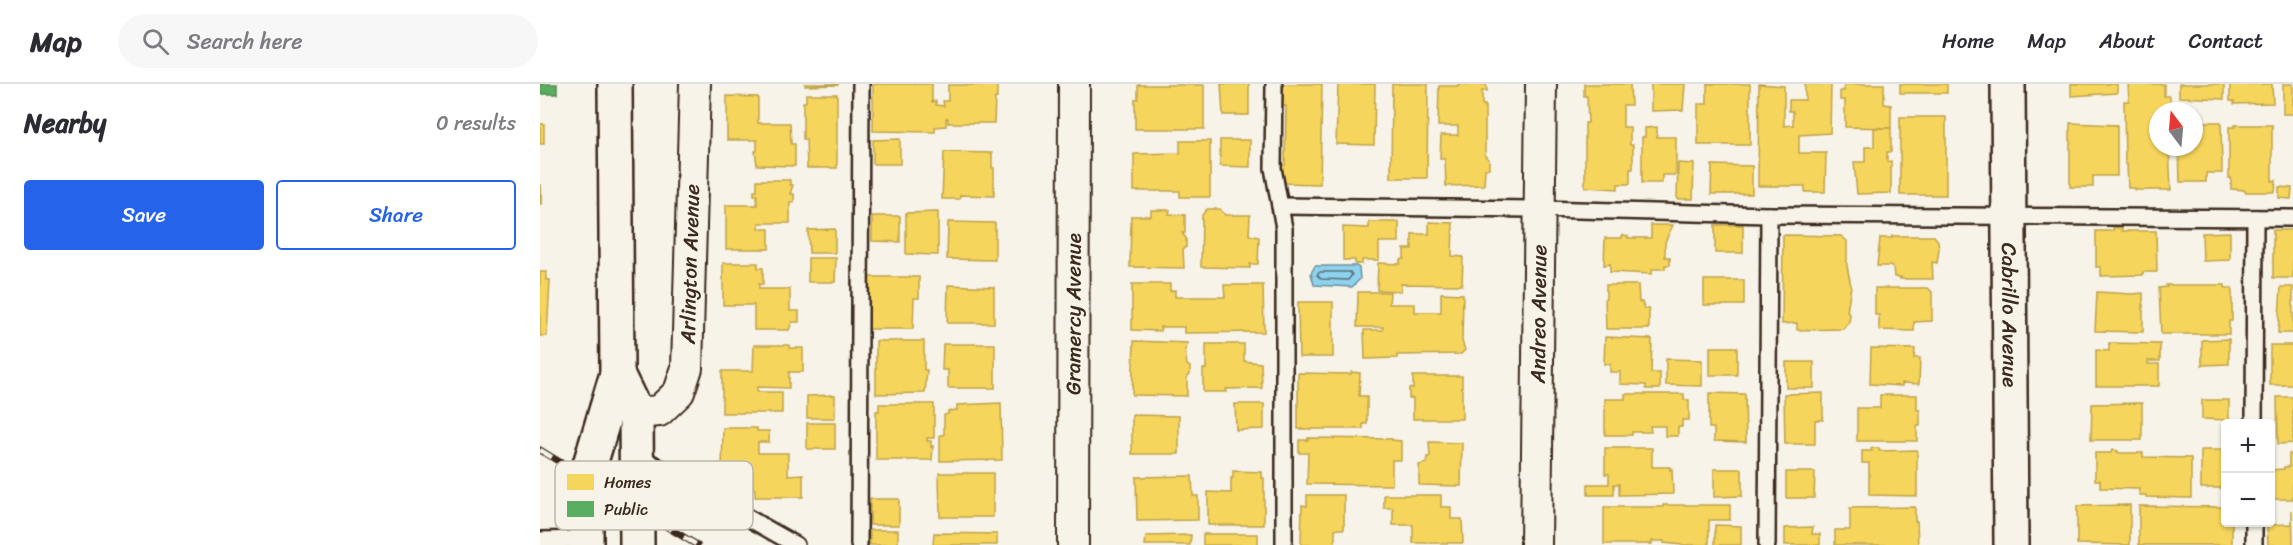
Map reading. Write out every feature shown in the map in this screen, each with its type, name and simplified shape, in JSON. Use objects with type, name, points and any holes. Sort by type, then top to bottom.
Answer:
[{"type":"main road","points":[[591,461],[617,374],[615,84]]},
{"type":"main road","name":"Cabrillo Avenue","points":[[2008,84],[2011,545]]},
{"type":"main road","points":[[617,374],[636,413],[635,461]]},
{"type":"main road","points":[[637,530],[637,545]]},
{"type":"street","name":"Arlington Avenue","points":[[636,413],[659,411],[679,392],[687,368],[695,84]]},
{"type":"street","name":"Gramercy Avenue","points":[[1073,545],[1074,84]]},
{"type":"street","name":"Andreo Avenue","points":[[1536,545],[1541,84]]},
{"type":"lane","points":[[859,545],[861,84]]},
{"type":"lane","points":[[1274,84],[1273,168],[1284,228],[1284,545]]},
{"type":"lane","points":[[1280,206],[2010,217],[2293,218]]},
{"type":"lane","points":[[1767,545],[1769,214]]},
{"type":"lane","points":[[2254,419],[2255,218]]},
{"type":"lane","points":[[635,454],[647,461]]},
{"type":"lane","points":[[753,521],[796,545]]},
{"type":"lane","points":[[2254,527],[2254,545]]},
{"type":"lane","points":[[540,540],[586,542]]},
{"type":"water","points":[[1315,266],[1356,266],[1359,268],[1360,279],[1352,287],[1314,285],[1311,273]]},
{"type":"building: Homes","points":[[805,84],[838,84],[838,85],[805,86]]},
{"type":"building: Homes","points":[[873,84],[932,84],[932,102],[936,101],[936,105],[944,106],[943,101],[948,101],[948,85],[997,85],[994,123],[948,123],[948,118],[946,118],[946,126],[935,127],[935,132],[873,131]]},
{"type":"building: Homes","points":[[1221,84],[1249,84],[1249,115],[1223,115]]},
{"type":"building: Homes","points":[[1322,84],[1320,184],[1280,183],[1280,165],[1285,165],[1286,106],[1281,107],[1282,85]]},
{"type":"building: Homes","points":[[1338,84],[1375,84],[1374,145],[1336,144]]},
{"type":"building: Homes","points":[[1392,84],[1428,84],[1427,178],[1391,178]]},
{"type":"building: Homes","points":[[1458,84],[1486,84],[1487,91],[1482,91],[1482,105],[1485,105],[1485,156],[1489,159],[1489,168],[1485,169],[1484,185],[1446,186],[1445,159],[1440,159],[1441,135],[1458,135],[1458,126],[1438,126],[1439,86],[1458,86]]},
{"type":"building: Homes","points":[[1584,84],[1630,84],[1631,105],[1623,105],[1623,127],[1630,127],[1633,169],[1630,169],[1630,184],[1618,184],[1618,189],[1585,187],[1585,123],[1588,123]]},
{"type":"building: Homes","points":[[1651,84],[1685,84],[1683,110],[1651,111]]},
{"type":"building: Homes","points":[[1707,84],[1750,84],[1750,145],[1698,145],[1698,104],[1707,104]]},
{"type":"building: Homes","points":[[1759,84],[1784,86],[1784,126],[1793,125],[1793,111],[1789,111],[1789,100],[1805,100],[1805,84],[1831,84],[1830,133],[1799,135],[1799,153],[1826,153],[1825,192],[1805,192],[1805,186],[1758,186]]},
{"type":"building: Homes","points":[[1844,84],[1884,84],[1884,104],[1891,105],[1891,128],[1845,127],[1845,100],[1840,100],[1840,91],[1844,91]]},
{"type":"building: Homes","points":[[1900,84],[1947,84],[1947,93],[1900,93]]},
{"type":"building: Homes","points":[[2071,84],[2117,84],[2117,93],[2071,96]]},
{"type":"building: Homes","points":[[2128,84],[2164,84],[2164,96],[2170,96],[2170,102],[2149,102],[2149,156],[2169,156],[2171,190],[2128,188],[2127,164],[2125,164],[2124,101],[2129,101]]},
{"type":"building: Homes","points":[[2179,84],[2224,84],[2224,99],[2179,97]]},
{"type":"building: Homes","points":[[2230,84],[2272,84],[2273,103],[2234,104],[2234,101],[2230,101]]},
{"type":"building: Homes","points":[[2283,84],[2293,84],[2293,114],[2283,114]]},
{"type":"building: Homes","points":[[1138,85],[1204,85],[1204,129],[1135,129],[1135,99],[1138,99]]},
{"type":"building: Homes","points":[[806,94],[837,94],[837,168],[807,168],[806,139],[803,139],[803,102],[806,102]]},
{"type":"building: Homes","points":[[727,96],[758,97],[758,123],[790,123],[791,144],[795,144],[795,166],[757,165],[755,151],[757,151],[757,140],[727,140]]},
{"type":"building: Homes","points":[[1900,117],[1946,117],[1946,195],[1900,195]]},
{"type":"building: Homes","points":[[2203,122],[2221,122],[2222,173],[2206,173],[2206,182],[2180,182],[2179,156],[2203,156]]},
{"type":"building: Homes","points":[[2070,123],[2117,125],[2117,176],[2093,176],[2093,187],[2070,187]]},
{"type":"building: Homes","points":[[540,124],[544,124],[544,144],[540,144]]},
{"type":"building: Homes","points":[[2235,125],[2272,125],[2272,181],[2276,180],[2275,192],[2245,192],[2245,190],[2231,189],[2229,127],[2235,127]]},
{"type":"building: Homes","points":[[1657,127],[1657,137],[1676,137],[1676,175],[1662,175],[1662,183],[1642,183],[1642,137],[1645,137],[1645,128]]},
{"type":"building: Homes","points":[[1874,128],[1891,128],[1891,152],[1887,152],[1887,162],[1891,161],[1891,193],[1857,194],[1854,162],[1865,162],[1865,147],[1874,147]]},
{"type":"building: Homes","points":[[900,139],[900,164],[873,164],[873,140]]},
{"type":"building: Homes","points":[[1220,140],[1250,140],[1250,167],[1220,166]]},
{"type":"building: Homes","points":[[1180,141],[1210,141],[1210,197],[1180,197],[1180,191],[1134,191],[1134,154],[1180,153]]},
{"type":"building: Homes","points":[[944,152],[992,153],[994,196],[960,195],[960,199],[942,199]]},
{"type":"building: Homes","points":[[1678,163],[1694,164],[1693,199],[1677,199]]},
{"type":"building: Homes","points":[[1712,165],[1752,166],[1752,194],[1711,194]]},
{"type":"building: Homes","points":[[757,180],[790,180],[790,185],[793,185],[790,194],[794,194],[794,202],[790,202],[790,223],[759,223],[759,229],[769,229],[769,249],[726,249],[726,205],[757,205],[757,195],[754,195],[754,190],[757,190]]},
{"type":"building: Homes","points":[[541,185],[542,204],[540,204]]},
{"type":"building: Homes","points":[[2279,187],[2292,188],[2291,199],[2279,198]]},
{"type":"building: Homes","points":[[1207,209],[1220,209],[1225,215],[1250,215],[1249,235],[1259,237],[1258,264],[1250,264],[1250,268],[1201,267],[1202,215]]},
{"type":"building: Homes","points":[[1151,210],[1170,210],[1169,214],[1185,215],[1185,233],[1182,233],[1186,238],[1186,247],[1183,249],[1184,268],[1130,267],[1131,216],[1151,216]]},
{"type":"building: Homes","points":[[938,212],[938,255],[906,254],[906,213]]},
{"type":"building: Homes","points":[[872,216],[900,216],[900,242],[872,241]]},
{"type":"building: Homes","points":[[948,222],[995,223],[995,260],[947,259]]},
{"type":"building: Homes","points":[[1369,222],[1399,222],[1399,242],[1379,242],[1379,260],[1362,260],[1362,264],[1355,264],[1355,260],[1343,260],[1343,227],[1369,228]]},
{"type":"building: Homes","points":[[1429,222],[1453,223],[1452,256],[1463,257],[1462,285],[1401,284],[1401,291],[1377,290],[1378,263],[1400,264],[1400,259],[1404,259],[1404,249],[1412,249],[1412,234],[1429,234]]},
{"type":"building: Homes","points":[[1651,225],[1673,225],[1665,242],[1665,257],[1670,257],[1670,265],[1665,265],[1665,269],[1652,269],[1652,274],[1610,272],[1610,264],[1604,265],[1605,238],[1622,238],[1622,235],[1628,238],[1651,238]]},
{"type":"building: Homes","points":[[1715,225],[1743,225],[1743,253],[1715,253]]},
{"type":"building: Homes","points":[[2113,228],[2122,228],[2122,231],[2156,231],[2157,272],[2143,272],[2143,275],[2101,276],[2101,267],[2096,267],[2096,231],[2113,231]]},
{"type":"building: Homes","points":[[835,229],[835,253],[809,253],[808,230]]},
{"type":"building: Homes","points":[[2273,230],[2293,230],[2293,278],[2273,278]]},
{"type":"building: Homes","points":[[2230,232],[2230,260],[2203,261],[2202,233]]},
{"type":"building: Homes","points":[[1783,235],[1841,236],[1847,241],[1847,266],[1851,286],[1847,312],[1850,314],[1849,322],[1843,329],[1797,330],[1797,323],[1782,324]]},
{"type":"building: Homes","points":[[1892,236],[1934,236],[1938,241],[1939,249],[1937,263],[1932,262],[1933,279],[1900,279],[1901,277],[1894,277],[1893,266],[1877,266],[1880,238],[1892,238]]},
{"type":"building: Homes","points":[[808,258],[836,258],[835,282],[808,282]]},
{"type":"building: Homes","points":[[723,263],[758,263],[758,268],[763,268],[763,284],[759,284],[759,289],[790,289],[790,311],[799,311],[799,322],[792,322],[789,330],[754,330],[754,305],[723,305]]},
{"type":"building: Homes","points":[[540,272],[546,272],[546,280],[550,280],[547,336],[540,336]]},
{"type":"building: Homes","points":[[869,277],[919,277],[919,298],[914,298],[913,329],[869,329]]},
{"type":"building: Homes","points":[[1704,280],[1744,280],[1744,305],[1704,305]]},
{"type":"building: Homes","points":[[1132,284],[1170,284],[1170,291],[1175,290],[1175,297],[1225,297],[1224,285],[1263,285],[1264,332],[1184,333],[1184,327],[1160,327],[1161,331],[1132,330]]},
{"type":"building: Homes","points":[[948,285],[994,287],[994,323],[947,323]]},
{"type":"building: Homes","points":[[1606,285],[1638,285],[1639,302],[1642,302],[1644,309],[1649,309],[1649,329],[1606,329]]},
{"type":"building: Homes","points":[[2166,285],[2225,285],[2225,288],[2232,288],[2232,321],[2229,321],[2229,334],[2161,334],[2159,288],[2167,287]]},
{"type":"building: Homes","points":[[2281,287],[2293,287],[2293,333],[2278,333]]},
{"type":"building: Homes","points":[[1875,288],[1928,288],[1932,292],[1932,321],[1914,322],[1914,331],[1879,330],[1879,315],[1875,315]]},
{"type":"building: Homes","points":[[1358,292],[1390,292],[1389,304],[1415,304],[1415,312],[1441,312],[1441,293],[1463,294],[1462,341],[1465,350],[1461,354],[1397,355],[1397,358],[1365,359],[1364,330],[1383,330],[1383,327],[1357,327]]},
{"type":"building: Homes","points":[[2097,292],[2143,293],[2143,332],[2095,331]]},
{"type":"building: Homes","points":[[1298,302],[1333,302],[1333,357],[1299,357]]},
{"type":"building: Homes","points":[[1605,337],[1652,339],[1651,373],[1660,373],[1660,389],[1646,389],[1646,385],[1620,384],[1620,372],[1610,372],[1610,364],[1604,364]]},
{"type":"building: Homes","points":[[2229,339],[2229,364],[2202,365],[2202,340]]},
{"type":"building: Homes","points":[[876,341],[924,341],[924,370],[927,370],[925,393],[876,394]]},
{"type":"building: Homes","points":[[1134,341],[1188,343],[1185,351],[1187,365],[1190,367],[1190,374],[1187,377],[1187,396],[1132,395]]},
{"type":"building: Homes","points":[[2109,343],[2160,344],[2160,361],[2148,361],[2148,364],[2159,364],[2159,386],[2096,386],[2096,350],[2109,351]]},
{"type":"building: Homes","points":[[943,344],[995,344],[995,388],[948,388],[948,370],[942,370]]},
{"type":"building: Homes","points":[[1206,344],[1244,344],[1244,361],[1261,363],[1262,388],[1203,392]]},
{"type":"building: Homes","points":[[754,345],[789,345],[789,348],[803,348],[803,372],[789,372],[789,388],[757,387],[757,392],[782,392],[782,413],[722,413],[722,371],[753,371]]},
{"type":"building: Homes","points":[[2270,345],[2293,345],[2293,385],[2270,385]]},
{"type":"building: Homes","points":[[1710,347],[1737,347],[1737,375],[1710,375]]},
{"type":"building: Homes","points":[[1871,348],[1915,349],[1914,358],[1920,358],[1919,384],[1902,383],[1902,386],[1870,384]]},
{"type":"building: Homes","points":[[1666,359],[1702,360],[1702,386],[1666,385]]},
{"type":"building: Homes","points":[[1786,362],[1814,362],[1814,388],[1786,388]]},
{"type":"building: Homes","points":[[1351,372],[1360,373],[1359,396],[1367,396],[1367,424],[1363,424],[1363,429],[1298,429],[1298,373],[1351,374]]},
{"type":"building: Homes","points":[[1413,376],[1462,376],[1462,419],[1413,419],[1413,398],[1409,398],[1409,388],[1413,388]]},
{"type":"building: Homes","points":[[1709,393],[1745,394],[1746,442],[1714,441],[1714,428],[1709,428]]},
{"type":"building: Homes","points":[[1823,393],[1823,420],[1815,420],[1815,444],[1785,444],[1784,394]]},
{"type":"building: Homes","points":[[1625,394],[1684,394],[1684,400],[1689,400],[1689,420],[1682,420],[1682,427],[1678,427],[1678,436],[1665,436],[1665,426],[1650,426],[1651,432],[1632,432],[1632,435],[1605,435],[1605,399],[1625,399]]},
{"type":"building: Homes","points":[[835,395],[835,418],[807,418],[807,396]]},
{"type":"building: Homes","points":[[1880,395],[1917,395],[1920,426],[1917,426],[1917,441],[1857,441],[1857,408],[1880,408]]},
{"type":"building: Homes","points":[[2277,397],[2293,397],[2293,443],[2278,444]]},
{"type":"building: Homes","points":[[2202,400],[2229,400],[2229,419],[2202,419]]},
{"type":"building: Homes","points":[[1001,403],[1002,460],[940,461],[940,435],[944,435],[944,415],[948,414],[948,411],[957,410],[957,405]]},
{"type":"building: Homes","points":[[2142,403],[2142,440],[2091,440],[2092,404]]},
{"type":"building: Homes","points":[[879,404],[934,404],[934,438],[927,438],[927,441],[931,441],[931,447],[933,446],[932,460],[876,460],[876,411],[879,411]]},
{"type":"building: Homes","points":[[1235,404],[1264,404],[1264,429],[1236,430]]},
{"type":"building: Homes","points":[[1132,415],[1179,416],[1179,454],[1132,454]]},
{"type":"building: Homes","points":[[807,423],[835,423],[835,449],[807,449]]},
{"type":"building: Homes","points":[[723,428],[757,428],[757,431],[769,431],[769,442],[758,442],[758,453],[788,453],[788,475],[803,474],[803,497],[755,497],[753,461],[722,461]]},
{"type":"building: Homes","points":[[1308,438],[1401,441],[1401,460],[1392,460],[1392,485],[1307,484],[1308,453],[1299,453],[1299,440],[1308,440]]},
{"type":"building: Homes","points":[[1429,442],[1462,443],[1461,486],[1419,485],[1419,465],[1427,463],[1427,457],[1430,457]]},
{"type":"building: Homes","points":[[1605,448],[1652,448],[1652,467],[1672,469],[1673,494],[1619,495],[1619,484],[1614,484],[1614,495],[1588,495],[1588,484],[1609,484],[1609,474],[1605,474]]},
{"type":"building: Homes","points":[[1871,448],[1879,448],[1879,451],[1917,450],[1917,496],[1869,495],[1869,463],[1862,463],[1862,451],[1872,451]]},
{"type":"building: Homes","points":[[2112,450],[2118,453],[2143,453],[2143,457],[2191,458],[2191,498],[2146,497],[2146,495],[2139,495],[2139,489],[2100,488],[2100,480],[2095,480],[2095,453],[2111,453]]},
{"type":"building: Homes","points":[[2201,450],[2221,450],[2221,488],[2201,488]]},
{"type":"building: Homes","points":[[2289,454],[2293,454],[2293,499],[2275,499],[2275,470],[2289,467]]},
{"type":"building: Homes","points":[[1714,469],[1742,469],[1742,496],[1714,497]]},
{"type":"building: Homes","points":[[1233,471],[1262,472],[1264,525],[1208,525],[1208,492],[1231,493]]},
{"type":"building: Homes","points":[[1786,472],[1815,472],[1814,498],[1786,498]]},
{"type":"building: Homes","points":[[939,473],[993,473],[993,517],[940,517]]},
{"type":"building: Homes","points":[[1192,476],[1193,496],[1198,496],[1198,520],[1137,521],[1136,477]]},
{"type":"building: Homes","points":[[1307,495],[1344,495],[1344,529],[1335,529],[1335,545],[1301,545],[1302,505],[1307,506]]},
{"type":"building: Homes","points":[[1384,495],[1441,495],[1441,507],[1451,507],[1451,519],[1462,519],[1463,543],[1413,543],[1413,525],[1393,525],[1393,508],[1384,508]]},
{"type":"building: Homes","points":[[870,499],[899,499],[899,525],[870,525]]},
{"type":"building: Homes","points":[[1663,505],[1730,505],[1730,520],[1709,520],[1709,545],[1682,545],[1664,543],[1664,541],[1652,541],[1652,544],[1604,544],[1604,507],[1663,507]]},
{"type":"building: Homes","points":[[2130,505],[2130,545],[2077,544],[2077,506]]},
{"type":"building: Homes","points":[[2139,506],[2221,507],[2221,527],[2232,527],[2232,545],[2139,545]]},
{"type":"building: Homes","points":[[1915,507],[1918,545],[1835,545],[1835,530],[1850,530],[1850,508]]},
{"type":"building: Homes","points":[[2292,510],[2293,545],[2268,545],[2267,527],[2292,524]]},
{"type":"building: Homes","points":[[1715,525],[1741,526],[1741,545],[1715,545]]},
{"type":"building: Homes","points":[[1813,527],[1812,534],[1820,534],[1820,545],[1785,545],[1785,528]]},
{"type":"building: Homes","points":[[870,530],[898,530],[898,545],[870,545]]},
{"type":"building: Homes","points":[[934,533],[997,534],[997,545],[933,545]]},
{"type":"building: Homes","points":[[1203,534],[1258,534],[1258,545],[1203,545]]},
{"type":"building: Homes","points":[[1191,535],[1190,545],[1145,545],[1146,536]]},
{"type":"building: Public","points":[[540,84],[557,84],[557,94],[540,94]]},
{"type":"railway","points":[[540,450],[558,461]]},
{"type":"railway","points":[[672,530],[697,545]]}]
